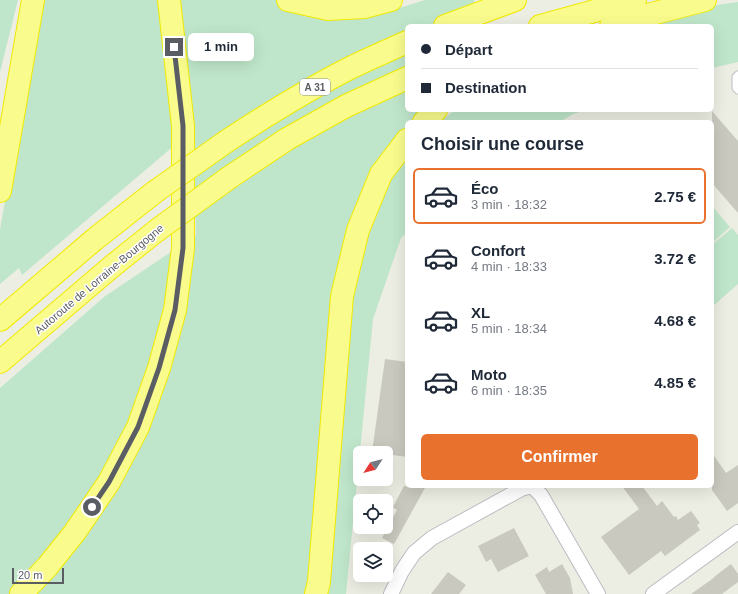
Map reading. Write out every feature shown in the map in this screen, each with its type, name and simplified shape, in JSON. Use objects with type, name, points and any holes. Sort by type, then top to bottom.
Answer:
[{"type":"highway","points":[[0,110],[27,0]]},
{"type":"highway","points":[[0,191],[33,0]]},
{"type":"highway","points":[[21,594],[47,567],[75,532],[109,482],[138,427],[159,368],[175,310],[183,248],[183,126],[169,0]]},
{"type":"highway","points":[[288,0],[328,9],[365,7],[391,0]]},
{"type":"highway","points":[[450,24],[515,0]]},
{"type":"highway","points":[[547,24],[635,0]]},
{"type":"highway","points":[[617,24],[705,0]]},
{"type":"highway","name":"A 31","points":[[6,315],[95,239],[156,191],[227,141],[261,118],[303,93],[354,66],[405,43]]},
{"type":"highway","name":"Autoroute de Lorraine-Bourgogne","points":[[2,360],[156,231],[230,177],[287,139],[339,110],[405,79]]},
{"type":"highway","points":[[426,120],[434,112]]},
{"type":"highway","points":[[316,594],[319,582],[342,296],[358,230],[381,174],[405,143]]},
{"type":"street","points":[[390,594],[402,571],[414,553],[432,538],[525,488]]},
{"type":"street","points":[[534,488],[541,495],[598,594]]},
{"type":"street","points":[[653,594],[738,532]]},
{"type":"lane","points":[[738,75],[736,77],[736,88],[738,90]]},
{"type":"green space","points":[[0,0],[18,0],[0,72]]},
{"type":"green space","points":[[42,0],[162,0],[176,144],[22,275],[19,268],[0,284],[0,229]]},
{"type":"green space","points":[[180,0],[382,0],[383,13],[425,0],[474,0],[482,24],[405,24],[405,112],[423,112],[413,120],[405,120],[405,128],[377,166],[354,214],[339,270],[328,341],[326,411],[339,411],[346,332],[357,265],[375,208],[394,171],[405,157],[405,234],[401,238],[373,319],[361,446],[353,446],[353,486],[357,486],[356,494],[353,494],[353,523],[346,594],[0,594],[0,388],[104,297],[196,235],[192,112]]},
{"type":"green space","points":[[738,2],[738,62],[714,68],[714,24],[633,24],[695,8]]},
{"type":"green space","points":[[452,112],[580,112],[563,120],[442,120]]},
{"type":"green space","points":[[714,208],[730,227],[714,241]]},
{"type":"green space","points":[[732,228],[738,235],[738,284],[714,305],[714,243]]},
{"type":"building","points":[[713,112],[738,141],[738,213],[714,185],[714,120],[712,120]]},
{"type":"building","points":[[385,359],[405,362],[405,457],[393,455],[393,446],[373,446]]},
{"type":"building","points":[[714,456],[726,473],[738,465],[738,503],[727,511],[712,488],[714,488]]},
{"type":"building","points":[[404,486],[405,488],[425,488],[394,544],[393,542],[382,538],[384,534],[393,534],[393,517],[397,510],[393,507]]},
{"type":"building","points":[[623,488],[644,488],[657,506],[662,501],[678,520],[691,511],[700,523],[697,525],[700,530],[665,556],[661,551],[629,575],[601,537],[639,509]]},
{"type":"building","points":[[514,528],[529,556],[498,572],[491,559],[486,562],[478,546]]},
{"type":"building","points":[[562,564],[570,578],[573,594],[546,594],[535,575],[547,567],[549,572]]},
{"type":"building","points":[[731,564],[738,574],[738,582],[722,594],[691,594],[715,577]]},
{"type":"building","points":[[448,572],[466,585],[459,594],[431,594]]},
{"type":"route","points":[[92,507],[109,482],[138,427],[159,368],[175,310],[183,248],[183,126],[174,47]]}]
